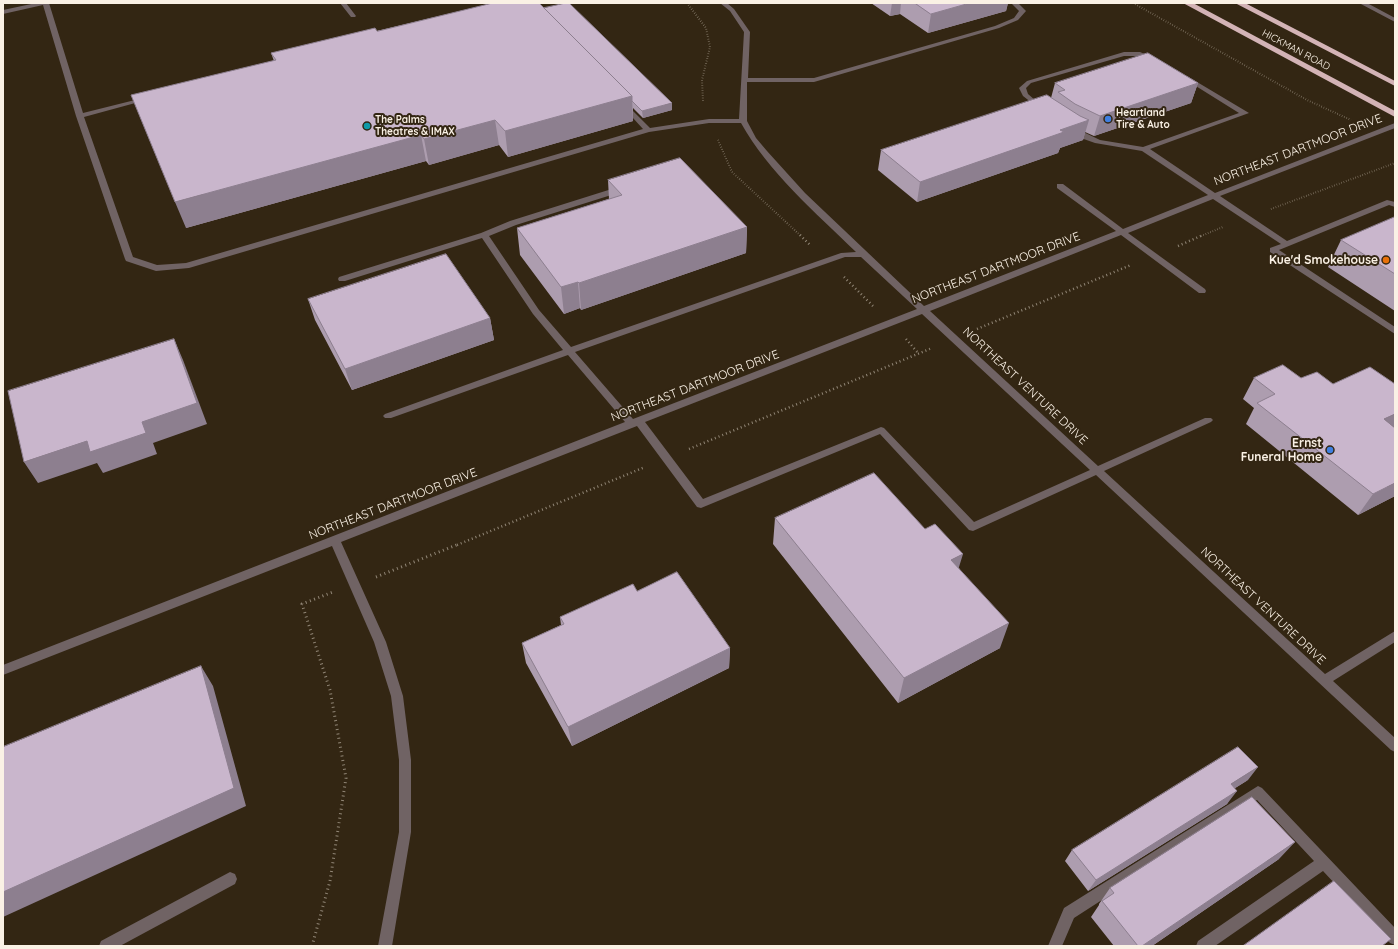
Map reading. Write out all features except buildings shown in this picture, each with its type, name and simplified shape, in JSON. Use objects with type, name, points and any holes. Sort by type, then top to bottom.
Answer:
[{"type":"highway","name":"HICKMAN ROAD","points":[[1187,3],[1395,114]]},
{"type":"highway","name":"HICKMAN ROAD","points":[[1239,3],[1395,84]]},
{"type":"street","points":[[3,12],[45,3],[80,116],[129,259],[156,268],[186,266],[648,130],[709,121],[743,121],[747,32],[732,10],[723,3]]},
{"type":"street","points":[[344,3],[353,16]]},
{"type":"street","points":[[744,80],[814,80],[822,78],[1010,22],[1016,19],[1023,11],[1014,3]]},
{"type":"street","points":[[1362,3],[1395,20]]},
{"type":"street","points":[[1048,114],[1025,95],[1022,88],[1029,82],[1124,54],[1146,55],[1165,65]]},
{"type":"street","points":[[1144,149],[1245,113],[1178,73]]},
{"type":"street","points":[[80,116],[157,97]]},
{"type":"street","points":[[620,102],[648,130]]},
{"type":"street","name":"NORTHEAST VENTURE DRIVE","points":[[743,121],[753,139],[764,154],[802,195],[862,254],[1395,746]]},
{"type":"street","name":"NORTHEAST DARTMOOR DRIVE","points":[[3,670],[1395,126]]},
{"type":"street","points":[[1067,127],[1079,135],[1097,142],[1144,149],[1286,244]]},
{"type":"street","points":[[1060,186],[1202,291]]},
{"type":"street","points":[[342,279],[484,235],[513,223],[627,187]]},
{"type":"street","points":[[1395,205],[1390,202],[1273,250],[1395,332]]},
{"type":"street","points":[[484,235],[536,312],[569,351],[667,458],[701,504],[881,430],[973,527],[1208,420]]},
{"type":"street","points":[[388,416],[844,255],[862,254]]},
{"type":"street","points":[[335,540],[380,642],[397,696],[405,760],[405,832],[385,946]]},
{"type":"street","points":[[1324,680],[1395,636]]},
{"type":"street","points":[[1055,946],[1069,913],[1258,792],[1395,938]]},
{"type":"street","points":[[1203,946],[1324,862]]},
{"type":"street","points":[[106,946],[230,880]]},
{"type":"path","points":[[1133,3],[1307,100],[1339,114],[1374,133]]},
{"type":"path","points":[[312,946],[330,881],[346,778],[330,690],[302,604],[407,566],[1247,218],[1395,163]]},
{"type":"place","name":"Heartland Tire & Auto","points":[[1108,119]]},
{"type":"place","name":"The Palms Theatres & IMAX","points":[[367,126]]},
{"type":"place","name":"Kue'd Smokehouse","points":[[1386,260]]},
{"type":"place","name":"Ernst Funeral Home","points":[[1330,450]]}]
